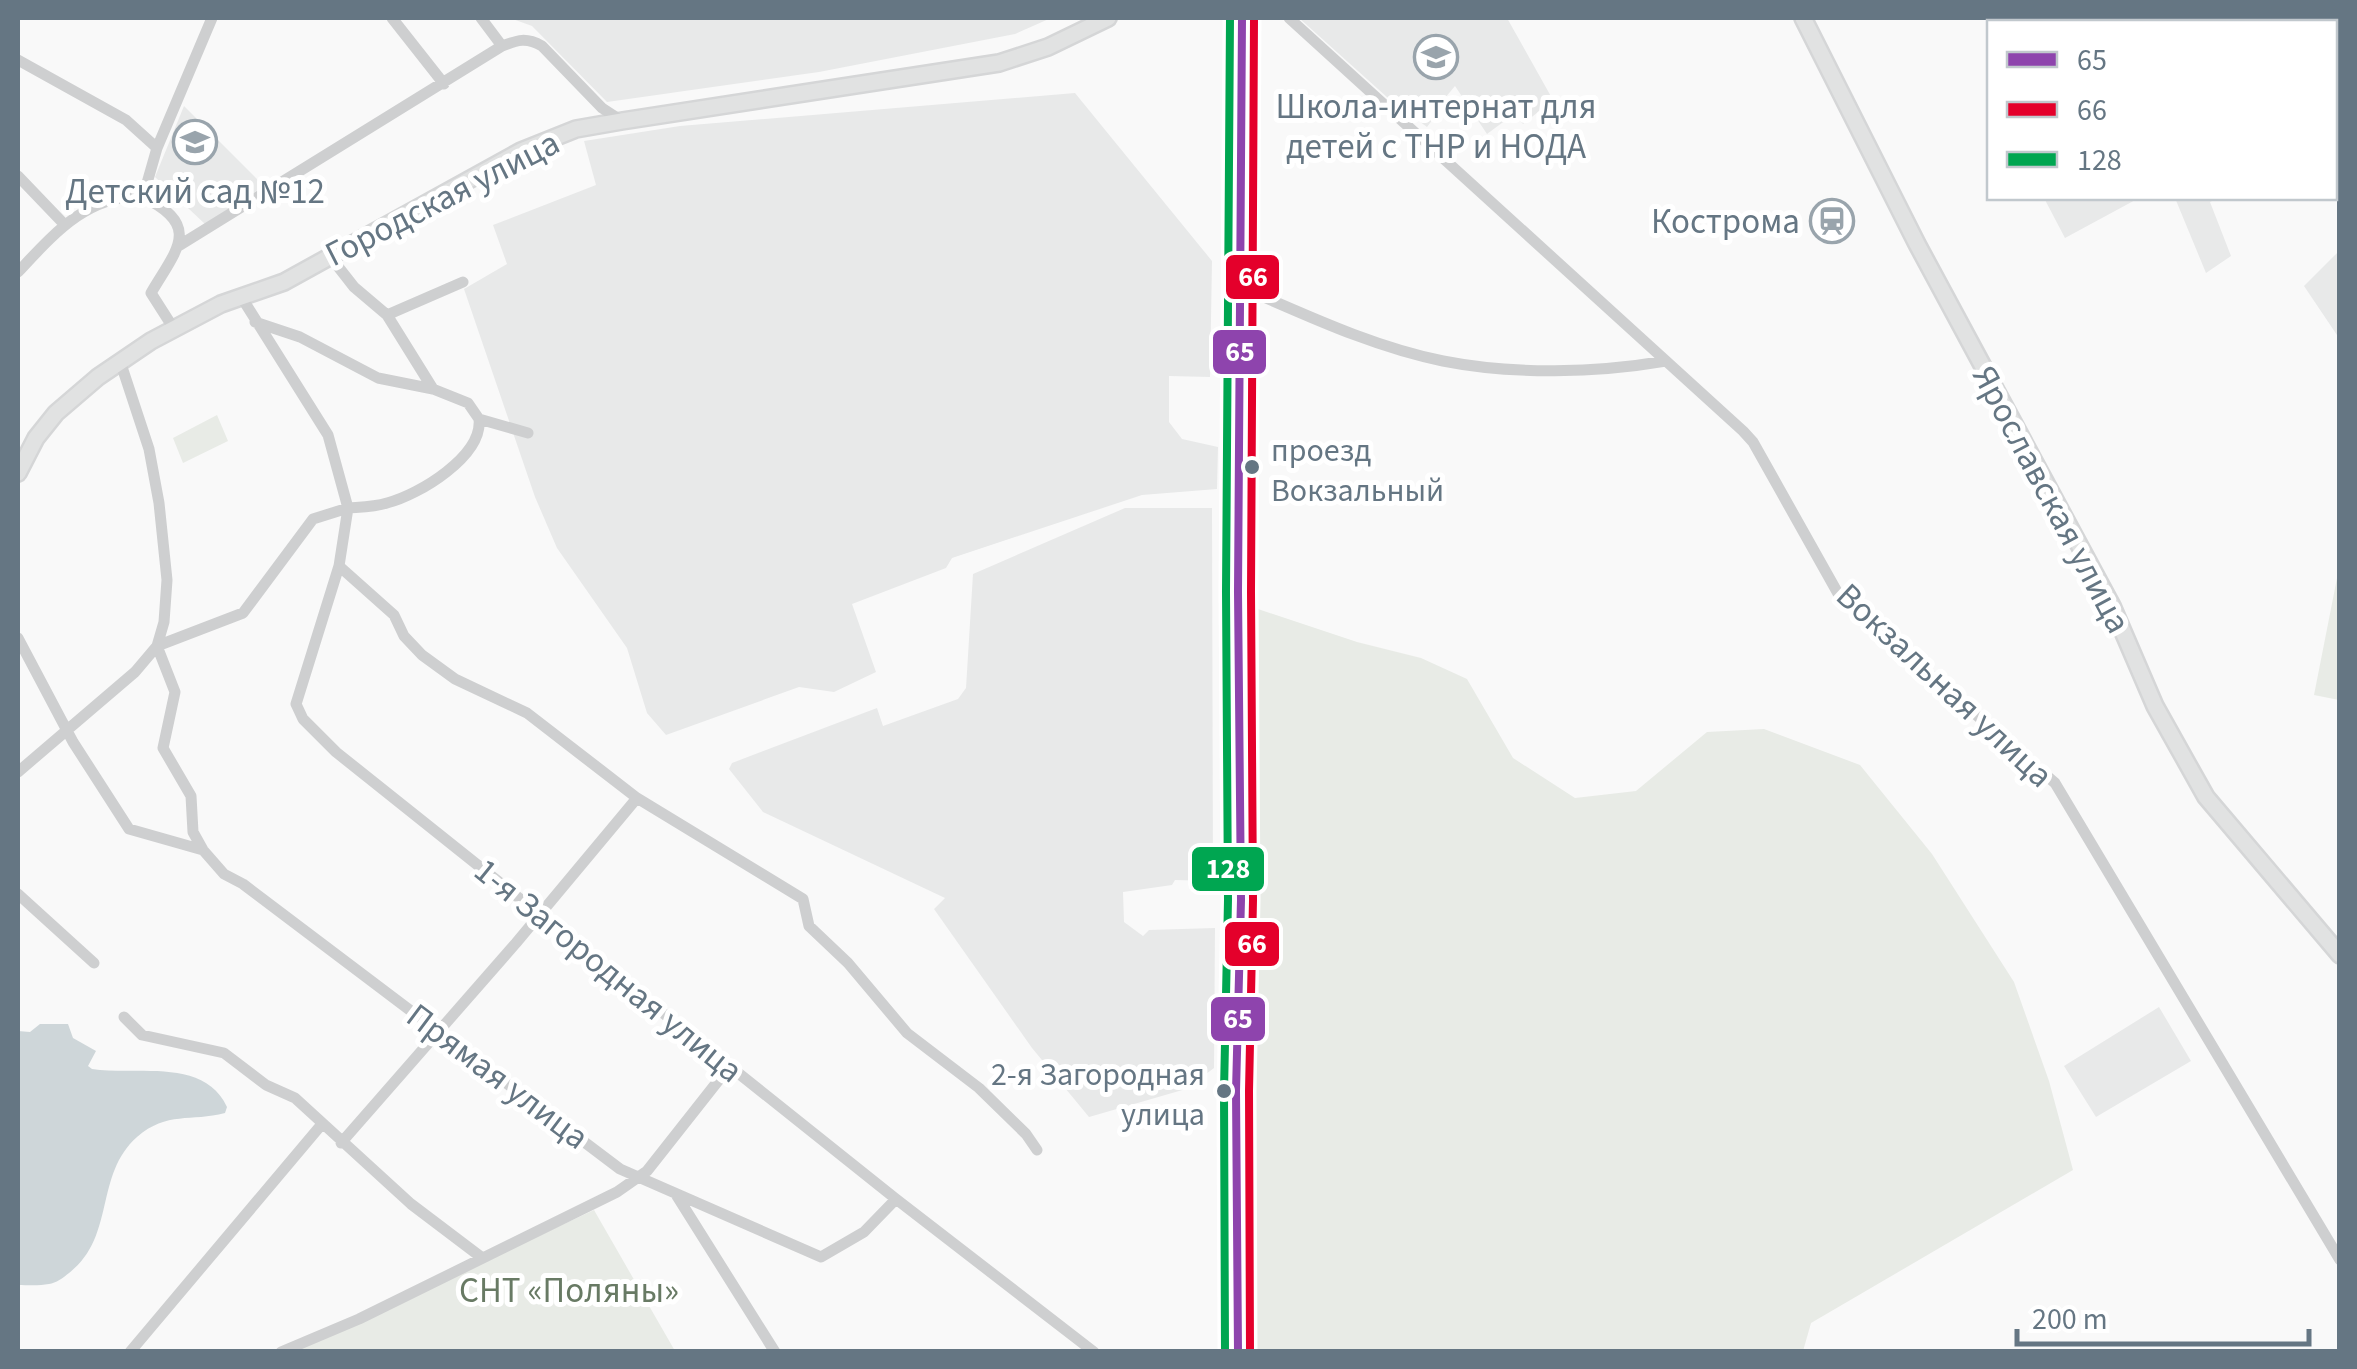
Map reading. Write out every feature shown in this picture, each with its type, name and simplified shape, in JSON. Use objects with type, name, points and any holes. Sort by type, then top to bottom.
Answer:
[{"type":"main road","name":"Городская улица","points":[[18,474],[36,438],[56,414],[120,360],[221,304],[284,282],[522,151],[576,130],[622,121],[999,63],[1048,48],[1108,18]]},
{"type":"main road","points":[[1237,1351],[1242,18]]},
{"type":"main road","name":"Ярославская улица","points":[[1802,18],[1916,244],[2112,606],[2155,706],[2206,797],[2340,956]]},
{"type":"street","points":[[392,18],[444,84]]},
{"type":"street","points":[[481,18],[502,46]]},
{"type":"street","name":"Вокзальная улица","points":[[1289,18],[1753,442],[1840,597],[2055,784],[2340,1260]]},
{"type":"street","points":[[143,197],[156,148],[208,19]]},
{"type":"street","points":[[174,329],[151,293],[180,245],[502,46],[521,39],[542,46],[602,108],[622,121]]},
{"type":"street","points":[[18,60],[126,120],[156,148]]},
{"type":"street","points":[[18,176],[64,224]]},
{"type":"street","points":[[18,272],[64,224],[106,200],[143,197],[169,213],[179,226],[180,245]]},
{"type":"street","points":[[329,255],[354,286],[387,315],[433,390]]},
{"type":"street","points":[[387,315],[463,282]]},
{"type":"street","points":[[1241,287],[1308,317],[1442,361],[1502,368],[1634,366],[1666,360]]},
{"type":"street","points":[[242,298],[328,435],[348,508]]},
{"type":"street","points":[[256,322],[300,337],[378,378],[433,390],[468,403],[480,419],[528,434]]},
{"type":"street","points":[[120,360],[149,449],[165,546],[165,608],[158,646],[175,692],[163,748],[190,796],[194,832],[203,850]]},
{"type":"street","points":[[18,772],[135,672],[158,646],[243,613],[314,519],[348,508],[390,503],[426,485],[468,453],[479,434],[480,419]]},
{"type":"street","name":"1-я Загородная улица","points":[[348,508],[339,566],[296,704],[303,719],[336,752],[1094,1352]]},
{"type":"street","points":[[339,566],[394,615],[404,636],[422,655],[455,679],[527,713],[637,798],[803,900],[808,926],[848,962],[907,1032],[979,1088],[1038,1150]]},
{"type":"street","points":[[18,638],[65,729],[129,829],[203,850]]},
{"type":"street","points":[[341,1142],[637,798]]},
{"type":"street","name":"Прямая улица","points":[[203,850],[224,874],[243,884],[637,1179],[821,1257],[864,1232],[896,1198]]},
{"type":"street","points":[[18,894],[94,963]]},
{"type":"street","points":[[124,1018],[142,1035],[224,1053],[266,1085],[295,1098],[410,1204],[481,1257]]},
{"type":"street","points":[[281,1352],[604,1200],[637,1179],[729,1066]]},
{"type":"street","points":[[130,1352],[322,1124]]},
{"type":"street","points":[[677,1196],[775,1352]]},
{"type":"shaded area","points":[[510,18],[1051,18],[1015,34],[819,72],[607,102],[532,26]]},
{"type":"shaded area","name":"Школа-интернат для детей с ТНР и НОДА","points":[[1299,18],[1507,18],[1553,100],[1523,124],[1514,114],[1487,134],[1455,86],[1430,116],[1433,119],[1427,127],[1388,98]]},
{"type":"shaded area","points":[[2048,18],[2200,20],[2049,20]]},
{"type":"shaded area","points":[[1075,93],[1212,261],[1210,377],[1169,376],[1169,422],[1182,439],[1218,447],[1217,489],[1142,495],[952,558],[946,568],[852,604],[876,672],[834,692],[799,687],[666,735],[647,713],[627,648],[557,548],[535,497],[464,289],[507,264],[493,225],[596,185],[584,141],[680,126]]},
{"type":"shaded area","name":"Детский сад №12","points":[[184,106],[264,186],[205,224],[155,177]]},
{"type":"shaded area","points":[[2045,200],[2135,200],[2065,238]]},
{"type":"shaded area","points":[[2176,200],[2214,200],[2210,202],[2231,256],[2206,273]]},
{"type":"shaded area","points":[[2339,251],[2339,338],[2304,286]]},
{"type":"shaded area","points":[[1125,508],[1212,508],[1213,881],[1175,880],[1172,885],[1123,892],[1124,922],[1143,936],[1149,930],[1215,928],[1214,1068],[1186,1089],[1089,1117],[1032,1048],[934,909],[945,898],[763,812],[729,769],[732,763],[877,708],[883,726],[958,699],[966,688],[973,574]]},
{"type":"shaded area","points":[[2159,1007],[2191,1061],[2096,1117],[2064,1066]]},
{"type":"shaded area","points":[[40,1024],[68,1024],[73,1038],[96,1051],[88,1066],[92,1069],[186,1075],[216,1091],[227,1107],[225,1113],[213,1116],[159,1124],[137,1137],[115,1169],[100,1224],[84,1258],[54,1283],[18,1285],[18,1031],[30,1032]]},
{"type":"green space","points":[[217,415],[228,441],[183,463],[173,438]]},
{"type":"green space","points":[[2339,568],[2339,700],[2314,695]]},
{"type":"green space","points":[[1252,607],[1357,642],[1421,658],[1467,679],[1513,758],[1575,798],[1636,791],[1707,732],[1764,729],[1860,765],[1932,854],[2014,982],[2049,1081],[2073,1170],[1811,1323],[1803,1351],[1252,1351],[1248,1121]]},
{"type":"green space","name":"СНТ «Поляны»","points":[[594,1210],[675,1351],[288,1352]]},
{"type":"transit line","name":"128","points":[[1225,1352],[1230,18]]},
{"type":"transit line","name":"65","points":[[1238,1352],[1242,18]]},
{"type":"transit line","name":"66","points":[[1250,1352],[1254,18]]},
{"type":"place","name":"Школа-интернат для детей с ТНР и НОДА","points":[[1436,57]]},
{"type":"place","name":"Детский сад №12","points":[[195,142]]},
{"type":"place","name":"Кострома","points":[[1832,221]]},
{"type":"place","name":"проезд Вокзальный","points":[[1252,467]]},
{"type":"place","name":"2-я Загородная улица","points":[[1224,1091]]}]
